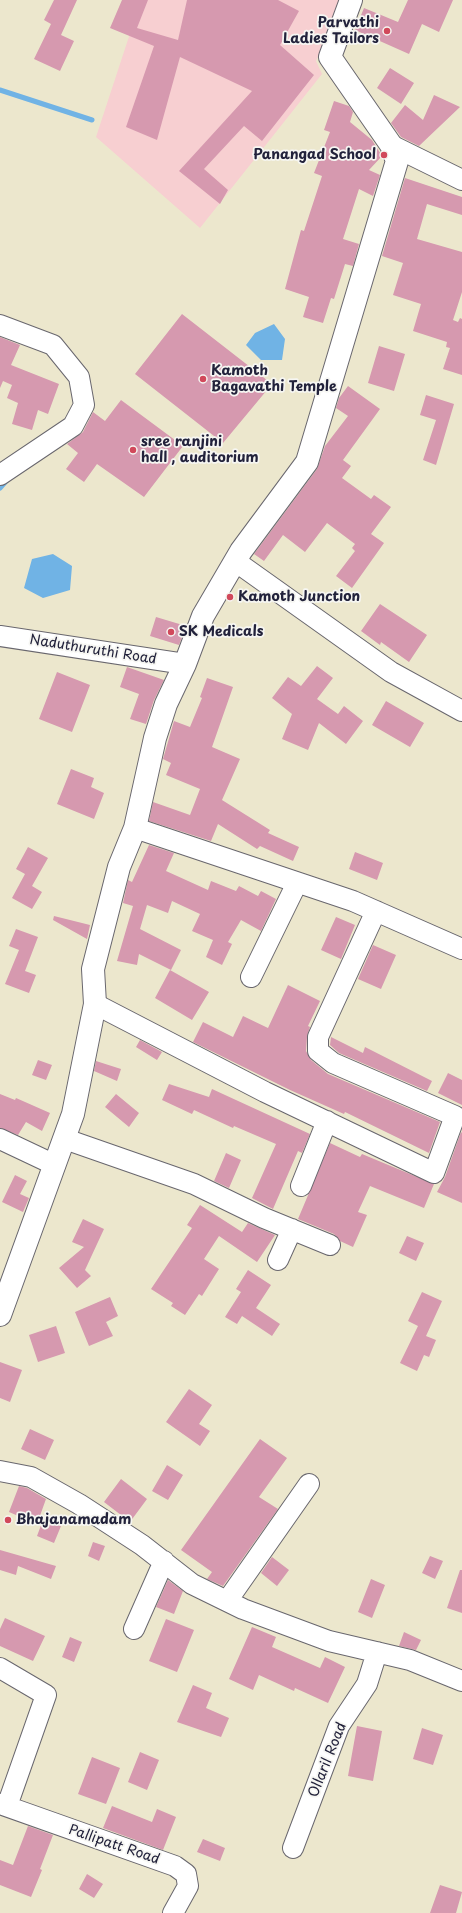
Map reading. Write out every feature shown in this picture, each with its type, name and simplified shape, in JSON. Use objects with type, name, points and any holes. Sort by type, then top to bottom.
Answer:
[{"type":"main road","points":[[0,1315],[56,1165],[73,1114],[95,1004],[93,969],[119,867],[135,828],[155,738],[166,704],[185,664],[203,616],[235,561],[307,462],[397,161],[391,145],[330,57],[351,0]]},
{"type":"street","points":[[391,145],[462,180]]},
{"type":"street","points":[[0,325],[53,345],[79,377],[84,405],[73,426],[0,475]]},
{"type":"street","points":[[235,561],[391,672],[462,711]]},
{"type":"street","name":"Naduthuruthi Road","points":[[0,636],[185,664]]},
{"type":"street","points":[[135,828],[353,901],[462,949]]},
{"type":"street","points":[[251,977],[297,883]]},
{"type":"street","points":[[95,1004],[251,1085],[434,1173],[455,1116],[333,1063],[318,1052],[318,1037],[376,911]]},
{"type":"street","points":[[301,1186],[327,1122]]},
{"type":"street","points":[[0,1139],[56,1165]]},
{"type":"street","points":[[65,1139],[194,1184],[264,1218],[330,1245]]},
{"type":"street","points":[[278,1260],[292,1229]]},
{"type":"street","points":[[0,1471],[31,1477],[79,1504],[142,1545],[192,1584],[243,1609],[329,1641],[410,1660],[462,1681]]},
{"type":"street","points":[[227,1601],[309,1484]]},
{"type":"street","points":[[134,1629],[164,1561]]},
{"type":"street","name":"Ollaril Road","points":[[293,1848],[339,1726],[367,1684],[377,1652]]},
{"type":"street","points":[[0,1668],[46,1696],[4,1805]]},
{"type":"street","name":"Pallipatt Road","points":[[4,1805],[175,1866],[186,1874],[188,1886],[173,1913]]},
{"type":"shaded area","points":[[141,0],[343,0],[316,61],[322,74],[200,228],[96,137]]},
{"type":"water","points":[[274,324],[285,339],[282,360],[261,360],[246,345],[255,333]]},
{"type":"water","points":[[53,554],[72,566],[70,590],[43,598],[24,588],[32,559]]},
{"type":"building","points":[[54,0],[77,0],[61,35],[74,41],[60,71],[34,59],[51,24],[44,20]]},
{"type":"building","points":[[122,0],[148,0],[137,28],[178,40],[187,0],[278,0],[299,11],[280,45],[314,75],[262,141],[244,126],[204,169],[228,190],[220,204],[179,171],[252,91],[180,57],[157,140],[126,127],[154,46],[110,28]]},
{"type":"building","points":[[408,0],[453,0],[439,32],[422,24],[409,54],[355,30],[364,8],[398,22]]},
{"type":"building","points":[[390,68],[414,83],[401,104],[377,88]]},
{"type":"building","points":[[434,95],[460,107],[419,146],[401,137],[391,123],[405,105],[423,120]]},
{"type":"building","points":[[334,101],[349,106],[353,112],[350,122],[372,140],[382,156],[369,170],[380,175],[373,196],[359,189],[343,239],[359,244],[353,266],[345,264],[334,299],[331,298],[323,323],[303,317],[309,297],[285,289],[301,230],[304,231],[322,176],[314,173],[330,132],[324,130]]},
{"type":"building","points":[[405,178],[462,197],[462,215],[427,204],[417,239],[462,252],[462,292],[453,320],[458,322],[460,318],[462,319],[462,375],[443,369],[450,348],[446,347],[447,342],[413,331],[421,304],[393,295],[403,263],[382,256]]},
{"type":"building","name":"Kamoth Bagavathi Temple","points":[[182,314],[272,384],[223,443],[135,374]]},
{"type":"building","points":[[0,337],[20,345],[11,365],[59,384],[48,414],[38,410],[32,430],[12,424],[18,403],[7,398],[12,385],[3,381],[0,388]]},
{"type":"building","points":[[379,346],[405,354],[394,391],[368,383]]},
{"type":"building","points":[[348,386],[380,409],[343,460],[351,466],[342,478],[371,499],[374,495],[391,507],[371,534],[384,543],[352,588],[336,576],[355,551],[352,548],[355,544],[327,523],[305,552],[283,535],[264,561],[254,554],[317,469],[325,446],[348,416],[336,408],[339,398]]},
{"type":"building","points":[[426,395],[454,404],[436,465],[423,460],[436,420],[420,415]]},
{"type":"building","name":"sree ranjini hall , auditorium","points":[[121,400],[183,446],[144,497],[97,464],[84,482],[66,469],[78,453],[67,444],[83,432],[93,412],[105,421]]},
{"type":"building","points":[[380,604],[427,635],[409,662],[381,642],[380,645],[361,631]]},
{"type":"building","name":"SK Medicals","points":[[156,617],[186,626],[179,645],[150,636]]},
{"type":"building","points":[[317,666],[333,678],[317,699],[338,714],[344,706],[363,721],[346,744],[319,723],[308,750],[282,739],[292,714],[272,698],[288,677],[301,686]]},
{"type":"building","points":[[127,667],[164,680],[154,700],[146,724],[130,719],[139,694],[120,687]]},
{"type":"building","points":[[57,672],[90,685],[72,732],[39,719]]},
{"type":"building","points":[[207,678],[233,687],[212,747],[240,759],[222,800],[270,830],[268,833],[299,847],[293,861],[260,846],[257,849],[218,824],[211,841],[149,821],[153,802],[190,815],[200,789],[166,775],[171,763],[163,759],[174,721],[190,727],[202,698],[200,697]]},
{"type":"building","points":[[386,701],[424,723],[410,747],[372,725]]},
{"type":"building","points":[[71,769],[94,778],[91,787],[104,793],[94,819],[57,804]]},
{"type":"building","points":[[149,845],[174,853],[166,871],[208,890],[211,881],[236,891],[239,886],[258,896],[261,891],[276,899],[261,931],[241,920],[228,942],[232,944],[222,965],[206,957],[213,940],[192,931],[200,914],[172,901],[168,913],[147,905],[140,929],[181,950],[171,970],[139,954],[137,965],[117,961],[133,906],[123,903],[128,880],[132,882]]},
{"type":"building","points":[[28,847],[48,858],[32,886],[42,892],[32,909],[12,898],[25,874],[16,869]]},
{"type":"building","points":[[355,852],[383,863],[377,880],[349,869]]},
{"type":"building","points":[[54,916],[90,925],[87,939],[53,920]]},
{"type":"building","points":[[336,917],[355,925],[341,959],[321,950]]},
{"type":"building","points":[[16,929],[38,937],[25,971],[36,975],[29,993],[5,984],[19,950],[9,946]]},
{"type":"building","points":[[373,945],[396,955],[381,989],[358,979]]},
{"type":"building","points":[[170,970],[209,992],[192,1020],[155,998]]},
{"type":"building","points":[[288,985],[320,1001],[308,1026],[310,1027],[307,1037],[306,1051],[311,1060],[328,1074],[440,1122],[429,1153],[345,1112],[344,1114],[290,1090],[193,1042],[203,1022],[233,1037],[243,1016],[268,1028]]},
{"type":"building","points":[[331,1037],[363,1053],[365,1047],[432,1081],[427,1091],[339,1053],[330,1045]]},
{"type":"building","points":[[140,1040],[162,1052],[157,1060],[136,1047]]},
{"type":"building","points":[[38,1060],[52,1065],[46,1080],[32,1075]]},
{"type":"building","points":[[96,1061],[121,1069],[117,1081],[94,1071]]},
{"type":"building","points":[[448,1073],[462,1080],[462,1105],[438,1093]]},
{"type":"building","points":[[169,1084],[209,1097],[212,1089],[310,1134],[302,1153],[298,1151],[273,1209],[252,1198],[276,1144],[234,1126],[233,1128],[194,1110],[192,1114],[162,1100]]},
{"type":"building","points":[[0,1094],[15,1100],[16,1098],[50,1113],[42,1131],[26,1122],[18,1135],[0,1128]]},
{"type":"building","points":[[116,1094],[139,1113],[129,1127],[105,1107]]},
{"type":"building","points":[[461,1132],[462,1203],[437,1192],[445,1177]]},
{"type":"building","points":[[330,1143],[360,1157],[362,1154],[434,1184],[424,1208],[370,1186],[358,1212],[367,1215],[353,1247],[340,1241],[334,1234],[298,1219]]},
{"type":"building","points":[[226,1153],[241,1160],[229,1188],[214,1181]]},
{"type":"building","points":[[15,1175],[27,1181],[20,1194],[29,1198],[23,1212],[2,1202]]},
{"type":"building","points":[[200,1205],[242,1232],[248,1223],[275,1235],[257,1262],[219,1236],[204,1259],[219,1269],[202,1296],[199,1294],[185,1315],[171,1306],[173,1303],[151,1289],[192,1228],[187,1225]]},
{"type":"building","points":[[83,1219],[104,1229],[85,1270],[91,1276],[77,1288],[59,1268],[84,1247],[72,1242]]},
{"type":"building","points":[[407,1236],[424,1243],[416,1261],[399,1253]]},
{"type":"building","points":[[248,1270],[271,1285],[256,1308],[280,1324],[272,1336],[242,1316],[237,1324],[225,1317],[241,1292],[236,1289]]},
{"type":"building","points":[[422,1292],[442,1301],[426,1336],[436,1340],[429,1357],[424,1355],[417,1371],[400,1363],[418,1326],[408,1321]]},
{"type":"building","points":[[110,1297],[118,1316],[106,1322],[113,1336],[89,1346],[75,1312]]},
{"type":"building","points":[[56,1326],[65,1353],[38,1362],[29,1335]]},
{"type":"building","points":[[0,1362],[22,1370],[10,1402],[0,1398]]},
{"type":"building","points":[[189,1389],[212,1405],[199,1424],[210,1431],[200,1446],[166,1422]]},
{"type":"building","points":[[30,1429],[54,1440],[45,1460],[21,1449]]},
{"type":"building","points":[[260,1439],[287,1458],[259,1497],[278,1509],[223,1586],[207,1579],[212,1572],[181,1550]]},
{"type":"building","points":[[167,1465],[183,1475],[168,1500],[152,1491]]},
{"type":"building","points":[[121,1479],[147,1499],[130,1522],[104,1502]]},
{"type":"building","points":[[19,1486],[27,1488],[46,1499],[37,1524],[9,1512]]},
{"type":"building","points":[[43,1520],[61,1526],[54,1543],[37,1536]]},
{"type":"building","points":[[93,1542],[105,1546],[99,1561],[88,1556]]},
{"type":"building","points":[[0,1550],[56,1566],[51,1579],[18,1566],[16,1575],[0,1570]]},
{"type":"building","points":[[430,1556],[443,1561],[435,1579],[422,1573]]},
{"type":"building","points":[[272,1557],[289,1570],[277,1586],[261,1573]]},
{"type":"building","points":[[460,1570],[462,1570],[462,1613],[447,1608]]},
{"type":"building","points":[[371,1579],[385,1585],[372,1618],[358,1612]]},
{"type":"building","points":[[168,1580],[183,1591],[174,1614],[156,1607]]},
{"type":"building","points":[[5,1618],[45,1636],[33,1661],[0,1646],[0,1629]]},
{"type":"building","points":[[166,1619],[194,1630],[177,1672],[149,1661]]},
{"type":"building","points":[[252,1627],[276,1637],[272,1647],[320,1668],[325,1657],[345,1667],[328,1703],[295,1688],[294,1691],[259,1675],[253,1690],[229,1679]]},
{"type":"building","points":[[404,1632],[421,1640],[416,1650],[399,1646]]},
{"type":"building","points":[[70,1637],[82,1642],[74,1662],[62,1657]]},
{"type":"building","points":[[193,1685],[212,1693],[206,1708],[229,1718],[221,1737],[177,1722]]},
{"type":"building","points":[[357,1726],[382,1731],[373,1781],[348,1776]]},
{"type":"building","points":[[422,1728],[443,1735],[433,1765],[413,1759]]},
{"type":"building","points":[[140,1752],[159,1760],[147,1790],[128,1782]]},
{"type":"building","points":[[92,1757],[120,1768],[106,1804],[78,1794]]},
{"type":"building","points":[[112,1806],[152,1822],[157,1809],[176,1817],[163,1850],[103,1828]]},
{"type":"building","points":[[28,1826],[53,1835],[40,1869],[42,1870],[31,1897],[0,1885],[0,1860],[13,1865]]},
{"type":"building","points":[[203,1839],[225,1848],[220,1861],[197,1852]]},
{"type":"building","points":[[87,1874],[103,1884],[94,1898],[79,1889]]},
{"type":"building","points":[[440,1885],[462,1892],[456,1913],[430,1913]]},
{"type":"waterway","points":[[0,90],[92,120]]},
{"type":"waterway","points":[[0,488],[7,480]]},
{"type":"place","name":"Parvathi Ladies Tailors","points":[[387,31]]},
{"type":"place","name":"Panangad School","points":[[384,155]]},
{"type":"place","name":"Kamoth Bagavathi Temple","points":[[203,379]]},
{"type":"place","name":"sree ranjini hall , auditorium","points":[[133,450]]},
{"type":"place","name":"Kamoth Junction","points":[[230,597]]},
{"type":"place","name":"SK Medicals","points":[[171,632]]},
{"type":"place","name":"Bhajanamadam","points":[[8,1520]]}]
